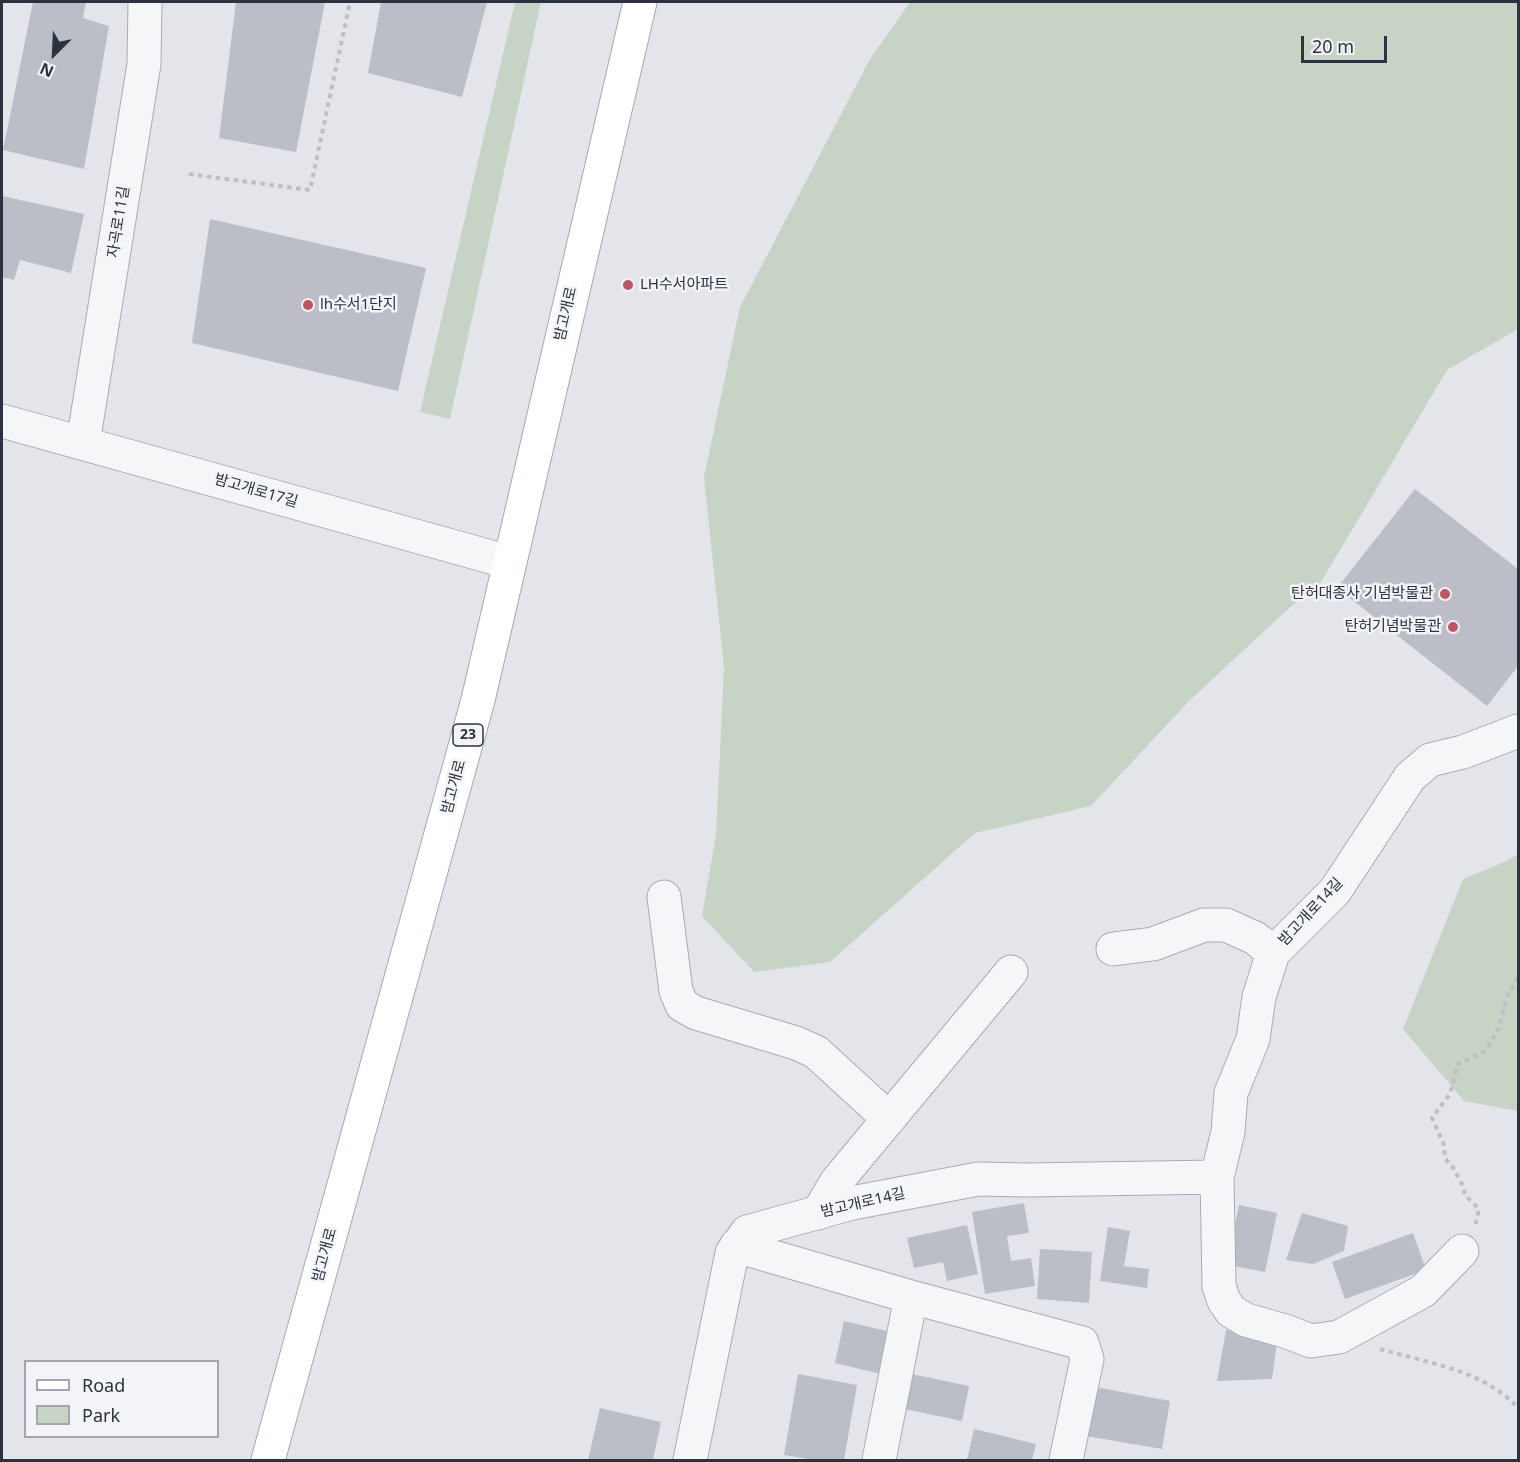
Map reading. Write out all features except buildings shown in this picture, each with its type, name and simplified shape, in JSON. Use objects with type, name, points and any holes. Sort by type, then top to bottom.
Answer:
[{"type":"main road","name":"밤고개로","points":[[268,1461],[478,700],[640,2]]},
{"type":"street","name":"자곡로11길","points":[[83,442],[144,64],[145,2]]},
{"type":"street","name":"밤고개로17길","points":[[2,421],[509,562]]},
{"type":"street","name":"밤고개로14길","points":[[1462,1251],[1423,1291],[1339,1337],[1311,1341],[1246,1320],[1231,1311],[1224,1301],[1219,1286],[1217,1177],[1228,1132],[1231,1093],[1253,1039],[1259,997],[1273,953],[1335,891],[1410,777],[1430,760],[1463,752],[1518,731]]},
{"type":"street","points":[[664,897],[676,991],[682,1005],[696,1013],[796,1043],[816,1052],[889,1119]]},
{"type":"street","points":[[1113,949],[1153,944],[1204,925],[1226,925],[1255,938],[1273,953]]},
{"type":"street","points":[[818,1213],[837,1181],[1011,972]]},
{"type":"street","name":"밤고개로14길","points":[[736,1246],[747,1232],[852,1203],[978,1179],[1217,1177]]},
{"type":"street","points":[[690,1461],[732,1253],[736,1246],[911,1297],[1082,1343],[1087,1359],[1066,1461]]},
{"type":"street","points":[[879,1461],[911,1297]]},
{"type":"path","points":[[189,174],[310,190],[350,2]]},
{"type":"path","points":[[1462,1251],[1478,1217],[1478,1208],[1464,1195],[1459,1178],[1445,1158],[1444,1145],[1432,1118],[1450,1094],[1458,1064],[1483,1052],[1489,1045],[1499,1028],[1506,1000],[1518,976]]},
{"type":"path","points":[[1339,1337],[1477,1378],[1512,1400],[1518,1408]]},
{"type":"green space","points":[[515,2],[541,2],[450,419],[420,412]]},
{"type":"green space","points":[[910,2],[1518,2],[1518,329],[1447,370],[1318,587],[1289,608],[1189,701],[1091,806],[975,833],[830,962],[754,972],[702,916],[716,835],[724,668],[704,477],[740,307],[870,59]]},
{"type":"green space","points":[[1518,854],[1518,1111],[1464,1101],[1403,1029],[1463,879],[1507,861]]},
{"type":"place","name":"LH수서아파트","points":[[628,285]]},
{"type":"place","name":"lh수서1단지","points":[[308,305]]},
{"type":"place","name":"탄허대종사 기념박물관","points":[[1445,594]]},
{"type":"place","name":"탄허기념박물관","points":[[1453,627]]}]
